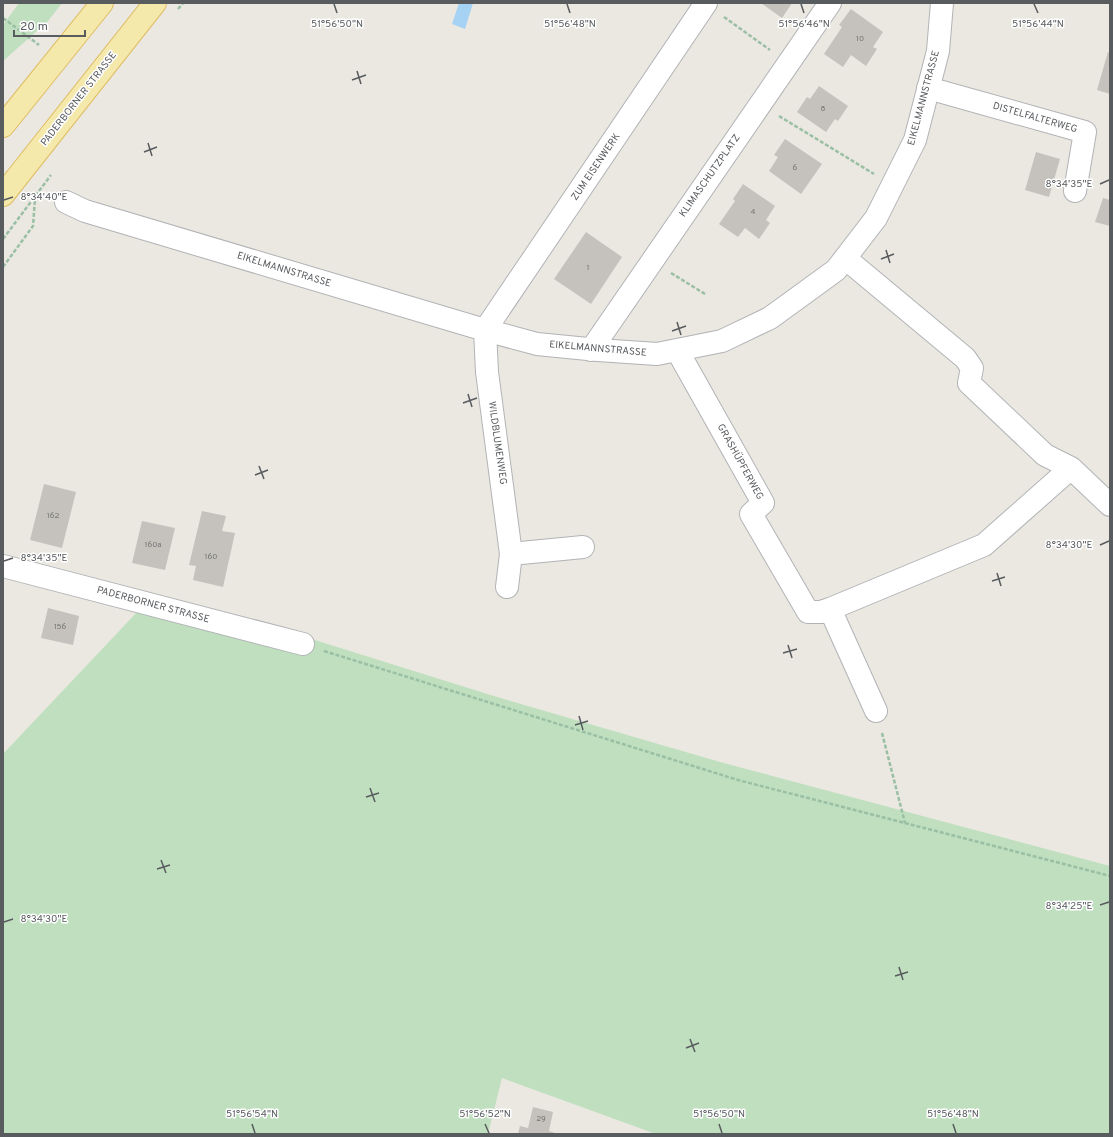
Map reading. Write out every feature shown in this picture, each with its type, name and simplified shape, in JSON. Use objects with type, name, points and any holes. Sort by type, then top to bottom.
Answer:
[{"type":"main road","points":[[3,126],[102,3]]},
{"type":"main road","name":"PADERBORNER STRASSE","points":[[3,195],[155,3]]},
{"type":"street","name":"ZUM EISENWERK","points":[[485,330],[706,3]]},
{"type":"street","name":"KLIMASCHUTZPLATZ","points":[[591,350],[830,3]]},
{"type":"street","name":"EIKELMANNSTRASSE","points":[[66,202],[85,211],[536,344],[591,350],[656,354],[722,340],[770,318],[836,270],[876,218],[915,140],[938,51],[942,3]]},
{"type":"street","name":"DISTELFALTERWEG","points":[[928,88],[1085,132],[1075,190]]},
{"type":"street","points":[[846,258],[965,358],[972,368],[969,383],[1045,456],[1071,468],[1110,505]]},
{"type":"street","name":"WILDBLUMENWEG","points":[[485,330],[487,372],[511,554],[507,587]]},
{"type":"street","name":"GRASHÜPFERWEG","points":[[677,350],[763,503],[751,514],[808,612],[822,612],[830,609],[984,545],[1071,468]]},
{"type":"street","points":[[511,554],[583,547]]},
{"type":"street","name":"PADERBORNER STRASSE","points":[[3,566],[303,644]]},
{"type":"street","points":[[830,609],[876,711]]},
{"type":"path","points":[[706,3],[789,62]]},
{"type":"path","points":[[3,18],[39,45]]},
{"type":"path","points":[[760,105],[892,186]]},
{"type":"path","points":[[3,239],[41,188]]},
{"type":"path","points":[[3,267],[33,226],[35,198]]},
{"type":"path","points":[[652,260],[704,294]]},
{"type":"path","points":[[303,644],[738,780],[1110,876]]},
{"type":"path","points":[[876,711],[905,823]]},
{"type":"green space","points":[[19,3],[62,3],[48,21],[3,61],[3,25]]},
{"type":"green space","points":[[139,610],[251,620],[497,697],[720,762],[1110,866],[1110,1134],[656,1134],[502,1078],[488,1134],[3,1134],[3,754]]},
{"type":"water","points":[[459,3],[473,3],[465,29],[452,24]]},
{"type":"building","points":[[761,3],[792,3],[782,18]]},
{"type":"building","points":[[851,9],[883,32],[873,47],[877,49],[866,66],[851,55],[843,67],[824,54],[842,27],[839,25]]},
{"type":"building","points":[[1108,52],[1110,53],[1110,94],[1097,90]]},
{"type":"building","points":[[819,86],[848,106],[838,121],[835,119],[826,132],[797,112],[807,97],[810,99]]},
{"type":"building","points":[[785,139],[822,164],[801,194],[769,171],[778,157],[774,155]]},
{"type":"building","points":[[1036,152],[1060,159],[1049,197],[1025,190]]},
{"type":"building","points":[[743,184],[775,206],[766,220],[770,223],[759,239],[745,228],[738,237],[719,224],[735,201],[733,199]]},
{"type":"building","points":[[1103,198],[1110,200],[1110,226],[1095,222]]},
{"type":"building","points":[[586,232],[622,257],[591,304],[554,279]]},
{"type":"building","points":[[44,484],[76,492],[62,548],[30,540]]},
{"type":"building","points":[[202,511],[226,516],[222,531],[235,533],[223,587],[193,580],[196,566],[189,565]]},
{"type":"building","points":[[142,521],[175,528],[165,570],[132,563]]},
{"type":"building","points":[[48,608],[79,616],[73,645],[41,638]]},
{"type":"building","points":[[533,1107],[553,1112],[549,1131],[558,1134],[518,1134],[520,1126],[528,1128]]}]
